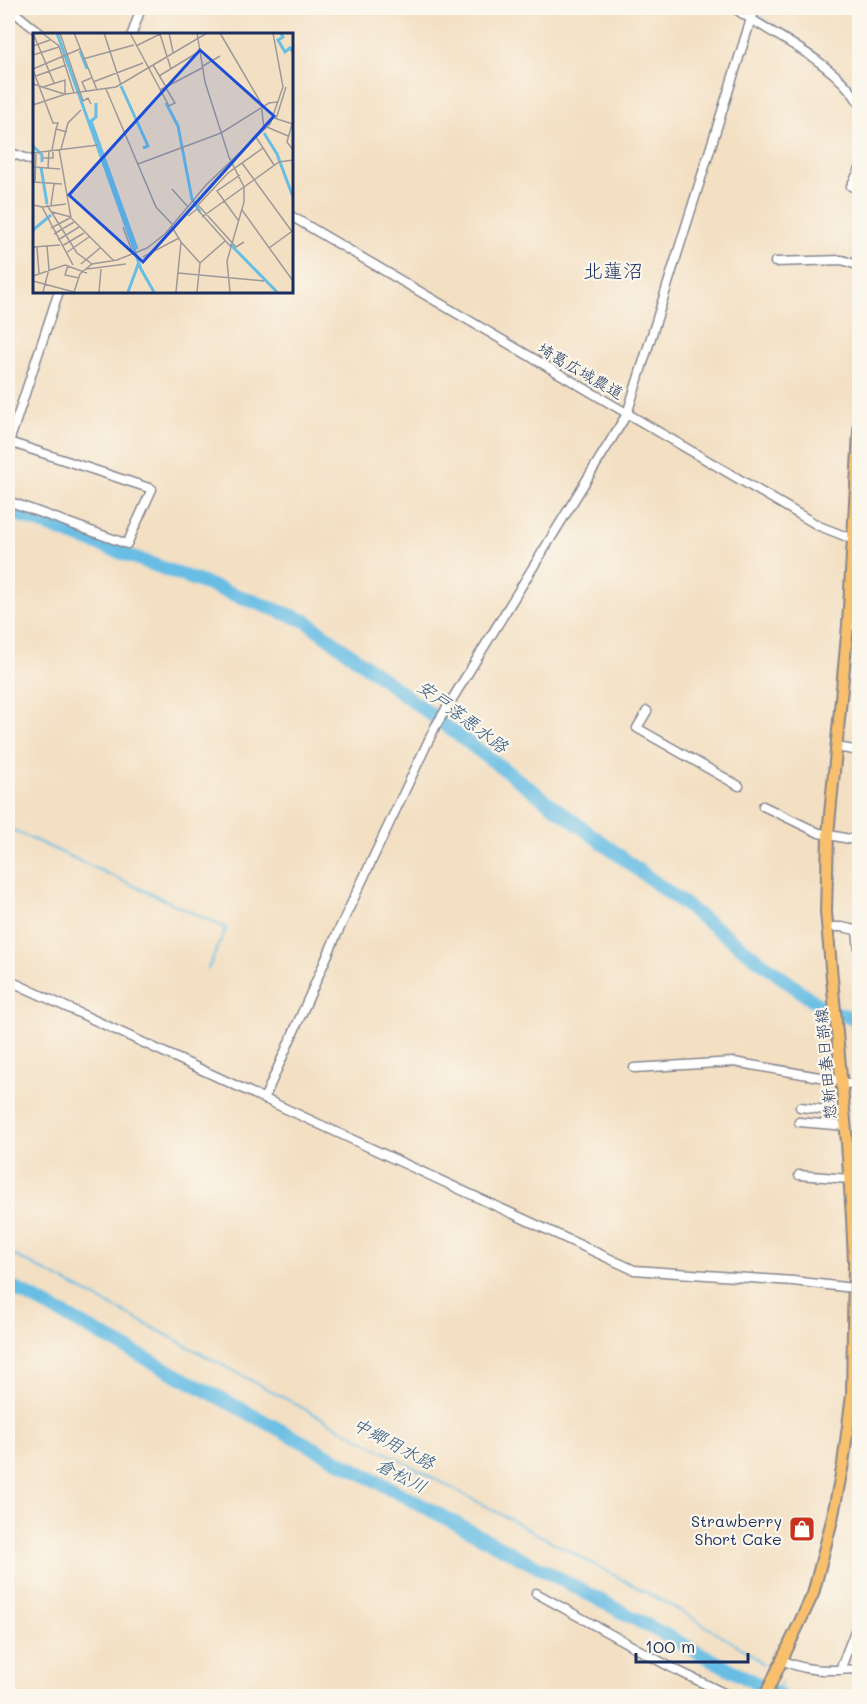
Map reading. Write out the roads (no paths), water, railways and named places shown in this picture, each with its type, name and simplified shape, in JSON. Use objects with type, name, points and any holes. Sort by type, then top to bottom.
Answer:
[{"type":"main road","name":"惣新田春日部線","points":[[765,1696],[813,1594],[832,1520],[843,1464],[852,1395],[856,1314],[849,1179],[826,912],[828,835],[836,747],[854,625],[860,415]]},
{"type":"street","points":[[8,19],[10,8],[40,33]]},
{"type":"street","points":[[132,33],[141,8]]},
{"type":"street","points":[[734,8],[844,82],[860,104]]},
{"type":"street","points":[[264,1098],[336,936],[435,728],[627,414],[756,8]]},
{"type":"street","points":[[8,152],[33,161]]},
{"type":"street","points":[[860,169],[851,186],[860,190]]},
{"type":"street","name":"埼葛広域農道","points":[[292,217],[819,526],[856,541]]},
{"type":"street","points":[[775,262],[842,260],[860,266]]},
{"type":"street","points":[[8,501],[127,544],[152,489],[8,442],[59,292]]},
{"type":"street","points":[[647,711],[638,728],[739,786]]},
{"type":"street","points":[[836,747],[860,752]]},
{"type":"street","points":[[763,806],[819,833],[860,841]]},
{"type":"street","points":[[829,927],[858,931],[860,957]]},
{"type":"street","points":[[8,980],[634,1270],[793,1281],[853,1288]]},
{"type":"street","points":[[634,1068],[734,1062],[842,1082],[860,1083]]},
{"type":"street","points":[[800,1107],[844,1112]]},
{"type":"street","points":[[799,1122],[846,1126]]},
{"type":"street","points":[[799,1175],[849,1179]]},
{"type":"street","points":[[536,1593],[672,1668],[730,1696]]},
{"type":"street","points":[[840,1670],[860,1618]]},
{"type":"street","points":[[783,1660],[795,1667],[860,1669]]},
{"type":"waterway","points":[[757,15],[786,36]]},
{"type":"waterway","points":[[842,76],[858,94]]},
{"type":"waterway","name":"安戸落悪水路","points":[[8,511],[306,621],[824,1009],[860,1020]]},
{"type":"waterway","points":[[8,828],[226,928],[208,969]]},
{"type":"waterway","name":"中郷用水路","points":[[8,1252],[681,1611],[748,1652],[763,1664]]},
{"type":"waterway","name":"倉松川","points":[[8,1285],[780,1696]]},
{"type":"waterway","points":[[775,1694],[782,1682]]},
{"type":"place","name":"Strawberry Short Cake","points":[[802,1529]]},
{"type":"district","name":"北蓮沼","points":[[613,270]]}]
